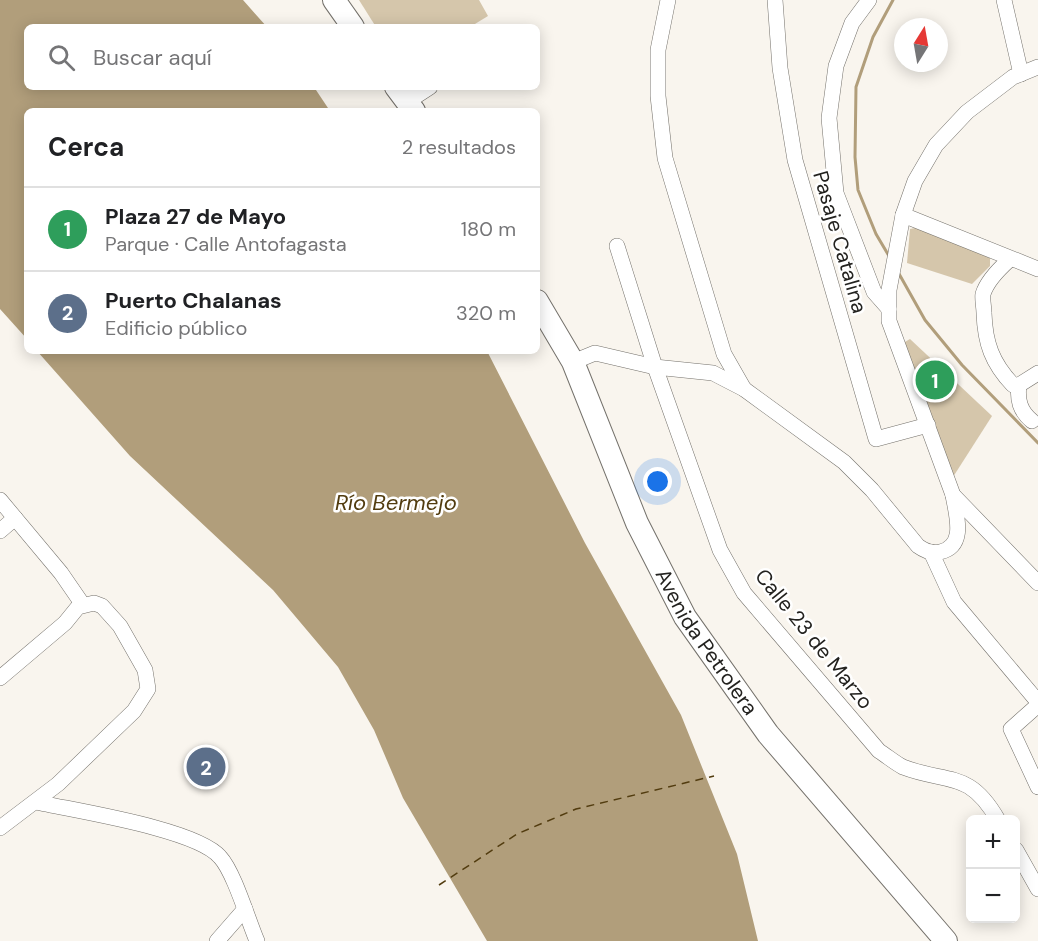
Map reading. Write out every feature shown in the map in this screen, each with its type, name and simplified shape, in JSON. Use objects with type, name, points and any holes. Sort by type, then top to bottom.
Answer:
[{"type":"highway","points":[[334,0],[351,24]]},
{"type":"highway","name":"Avenida Petrolera","points":[[540,306],[573,362],[637,523],[685,617],[768,734],[946,941]]},
{"type":"street","points":[[668,0],[658,50],[658,96],[665,158],[724,354],[744,389]]},
{"type":"street","name":"Pasaje Catalina","points":[[776,0],[780,68],[795,160],[876,439],[928,425]]},
{"type":"street","points":[[869,0],[852,23],[836,66],[830,118],[836,193],[874,292],[889,309]]},
{"type":"street","points":[[1004,0],[1021,74]]},
{"type":"street","points":[[573,362],[595,353],[655,367],[713,374],[744,389],[844,462],[872,489],[918,546],[931,552],[948,549],[958,536],[953,495],[889,321],[889,290],[897,240],[915,181],[936,145],[967,112],[1021,74],[1038,67]]},
{"type":"street","points":[[406,100],[424,90]]},
{"type":"street","points":[[903,215],[1009,260],[1038,269]]},
{"type":"street","name":"Calle 23 de Marzo","points":[[617,246],[655,367],[706,513],[720,549],[744,592],[879,751],[903,766],[949,777],[972,787],[996,815]]},
{"type":"street","points":[[1009,260],[996,272],[983,294],[985,336],[990,355],[1013,385],[1019,385],[1038,373]]},
{"type":"street","points":[[1019,385],[1019,404],[1025,415],[1032,421]]},
{"type":"street","points":[[953,495],[1038,583]]},
{"type":"street","points":[[0,500],[83,605]]},
{"type":"street","points":[[0,531],[15,518]]},
{"type":"street","points":[[931,552],[954,602],[1038,704],[1011,729],[1038,787]]},
{"type":"street","points":[[0,678],[83,605],[102,606],[111,613],[140,660],[148,689],[144,700],[134,711],[36,802],[0,828]]},
{"type":"street","points":[[36,802],[161,831],[204,845],[222,859],[257,941]]},
{"type":"street","points":[[1020,857],[1038,889]]},
{"type":"street","points":[[217,941],[244,909]]},
{"type":"shaded area","points":[[359,0],[479,0],[488,16],[475,24],[374,24]]},
{"type":"shaded area","points":[[920,227],[990,258],[990,266],[972,284],[907,263],[910,229]]},
{"type":"shaded area","points":[[910,339],[992,416],[953,477],[903,343]]},
{"type":"water","points":[[0,0],[243,0],[264,24],[24,24],[24,90],[316,90],[328,108],[24,108],[24,336],[0,309]]},
{"type":"water","name":"Río Bermejo","points":[[40,354],[489,354],[585,543],[681,715],[737,854],[758,941],[487,941],[403,798],[374,730],[338,667],[273,590],[130,456]]},
{"type":"waterway","points":[[889,256],[876,234],[858,190],[855,157],[856,87],[873,37],[893,0]]},
{"type":"waterway","points":[[898,272],[925,320],[962,365],[1038,443]]},
{"type":"ferry route","points":[[439,885],[517,834],[576,809],[714,776]]},
{"type":"place","name":"Plaza 27 de Mayo","points":[[935,380]]},
{"type":"place","name":"Puerto Chalanas","points":[[206,767]]}]
